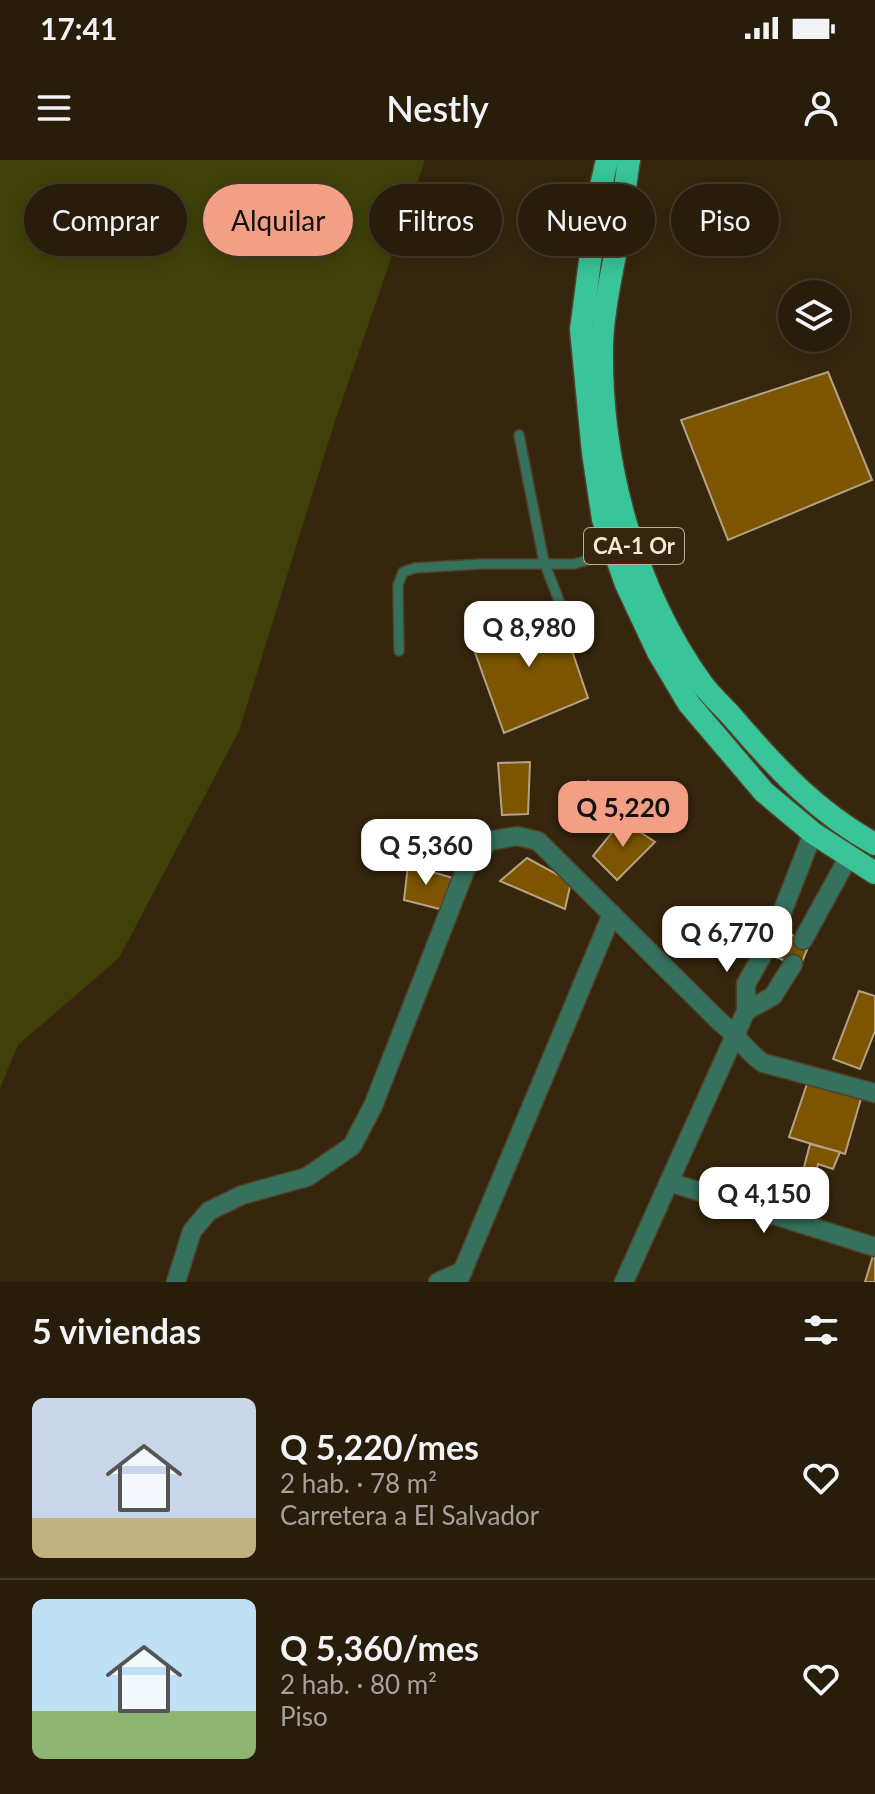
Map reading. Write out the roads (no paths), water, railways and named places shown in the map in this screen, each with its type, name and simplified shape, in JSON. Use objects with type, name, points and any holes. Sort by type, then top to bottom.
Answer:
[{"type":"highway","name":"CA-1 Or","points":[[607,160],[598,199],[581,330],[597,485],[603,519],[615,552],[641,617],[689,704],[764,792],[813,833],[875,873]]},
{"type":"highway","name":"CA-1 Or","points":[[629,160],[620,230],[604,311],[602,347],[607,426],[614,469],[636,554],[674,639],[703,686],[794,786],[835,820],[875,844]]},
{"type":"street","points":[[776,928],[813,833]]},
{"type":"street","points":[[176,1282],[192,1231],[209,1211],[242,1195],[307,1177],[352,1146],[373,1106],[467,866],[489,841],[517,836],[538,841],[719,1021],[735,1033],[748,1053],[763,1063],[875,1093]]},
{"type":"street","points":[[803,940],[849,856]]},
{"type":"street","points":[[438,1282],[460,1277],[612,914]]},
{"type":"street","points":[[624,1282],[746,1011],[746,984],[764,952]]},
{"type":"street","points":[[746,1011],[773,996],[793,964]]},
{"type":"street","points":[[669,1182],[875,1247]]},
{"type":"lane","points":[[519,435],[544,562],[576,644]]},
{"type":"lane","points":[[399,651],[398,585],[403,572],[415,568],[544,562],[574,564],[615,552]]}]
